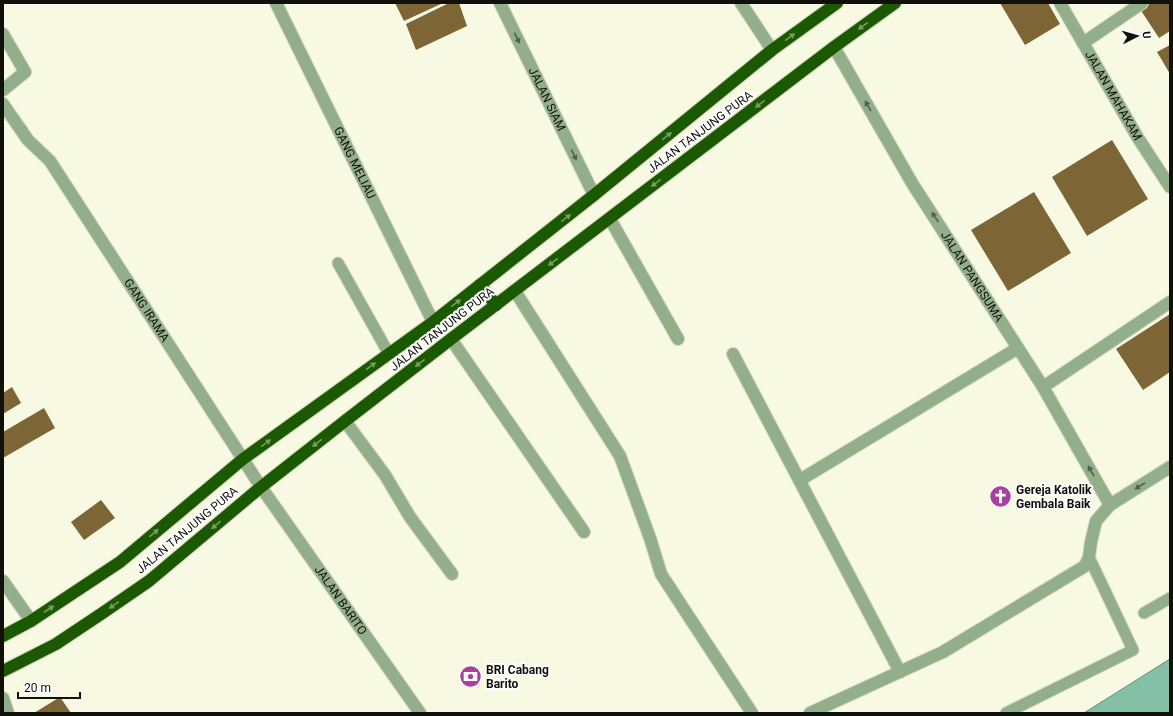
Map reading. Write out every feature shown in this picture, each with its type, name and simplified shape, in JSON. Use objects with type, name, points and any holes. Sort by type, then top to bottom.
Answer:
[{"type":"highway","name":"JALAN TANJUNG PURA","points":[[3,636],[31,621],[120,562],[243,459],[433,322],[594,195],[772,50],[837,3]]},
{"type":"highway","name":"JALAN TANJUNG PURA","points":[[3,671],[56,644],[149,581],[261,487],[345,421],[834,47],[895,3]]},
{"type":"highway","points":[[480,285],[496,305]]},
{"type":"street","name":"GANG MELIAU","points":[[276,3],[433,322]]},
{"type":"street","name":"JALAN SIAM","points":[[500,3],[594,195]]},
{"type":"street","points":[[741,3],[772,50]]},
{"type":"street","name":"JALAN MAHAKAM","points":[[1060,3],[1138,138],[1170,187]]},
{"type":"street","points":[[1084,43],[1142,3]]},
{"type":"street","points":[[3,34],[25,72],[3,90]]},
{"type":"street","name":"JALAN PANGSUMA","points":[[834,47],[912,183],[1043,387],[1110,505]]},
{"type":"street","name":"GANG IRAMA","points":[[3,104],[28,140],[50,161],[261,487]]},
{"type":"street","points":[[610,219],[678,339]]},
{"type":"street","points":[[515,291],[620,456],[650,538],[661,574],[752,713]]},
{"type":"street","points":[[1043,387],[1170,302]]},
{"type":"street","points":[[451,339],[584,532]]},
{"type":"street","points":[[800,480],[1018,348]]},
{"type":"street","points":[[733,354],[900,672]]},
{"type":"street","points":[[345,421],[385,475],[410,517],[452,574]]},
{"type":"street","points":[[810,713],[943,652],[1085,566],[1090,557],[1091,542],[1096,521],[1110,505],[1170,467]]},
{"type":"street","name":"JALAN BARITO","points":[[261,487],[420,713]]},
{"type":"street","points":[[3,581],[31,621]]},
{"type":"street","points":[[3,698],[8,713]]},
{"type":"lane","points":[[338,263],[389,354]]},
{"type":"lane","points":[[1006,713],[1133,650],[1090,557]]},
{"type":"lane","points":[[1144,613],[1170,598]]},
{"type":"shaded area","points":[[1170,659],[1170,713],[1084,713]]},
{"type":"building","points":[[395,3],[443,3],[404,21]]},
{"type":"building","points":[[449,3],[459,3],[467,26],[416,50],[406,24]]},
{"type":"building","points":[[1000,3],[1048,3],[1060,24],[1025,45]]},
{"type":"building","points":[[1143,3],[1170,3],[1170,31],[1159,38],[1138,6]]},
{"type":"building","points":[[1170,45],[1170,74],[1157,52]]},
{"type":"building","points":[[1112,140],[1148,199],[1087,236],[1052,177]]},
{"type":"building","points":[[1034,192],[1071,253],[1008,291],[971,230]]},
{"type":"building","points":[[1170,314],[1170,372],[1143,390],[1116,349]]},
{"type":"building","points":[[12,387],[21,403],[3,414],[3,393]]},
{"type":"building","points":[[44,408],[55,428],[3,458],[3,432]]},
{"type":"building","points":[[101,500],[115,518],[84,540],[71,522]]},
{"type":"building","points":[[60,697],[71,713],[34,713]]},
{"type":"place","name":"Gereja Katolik Gembala Baik","points":[[1000,497]]},
{"type":"place","name":"BRI Cabang Barito","points":[[470,677]]}]
